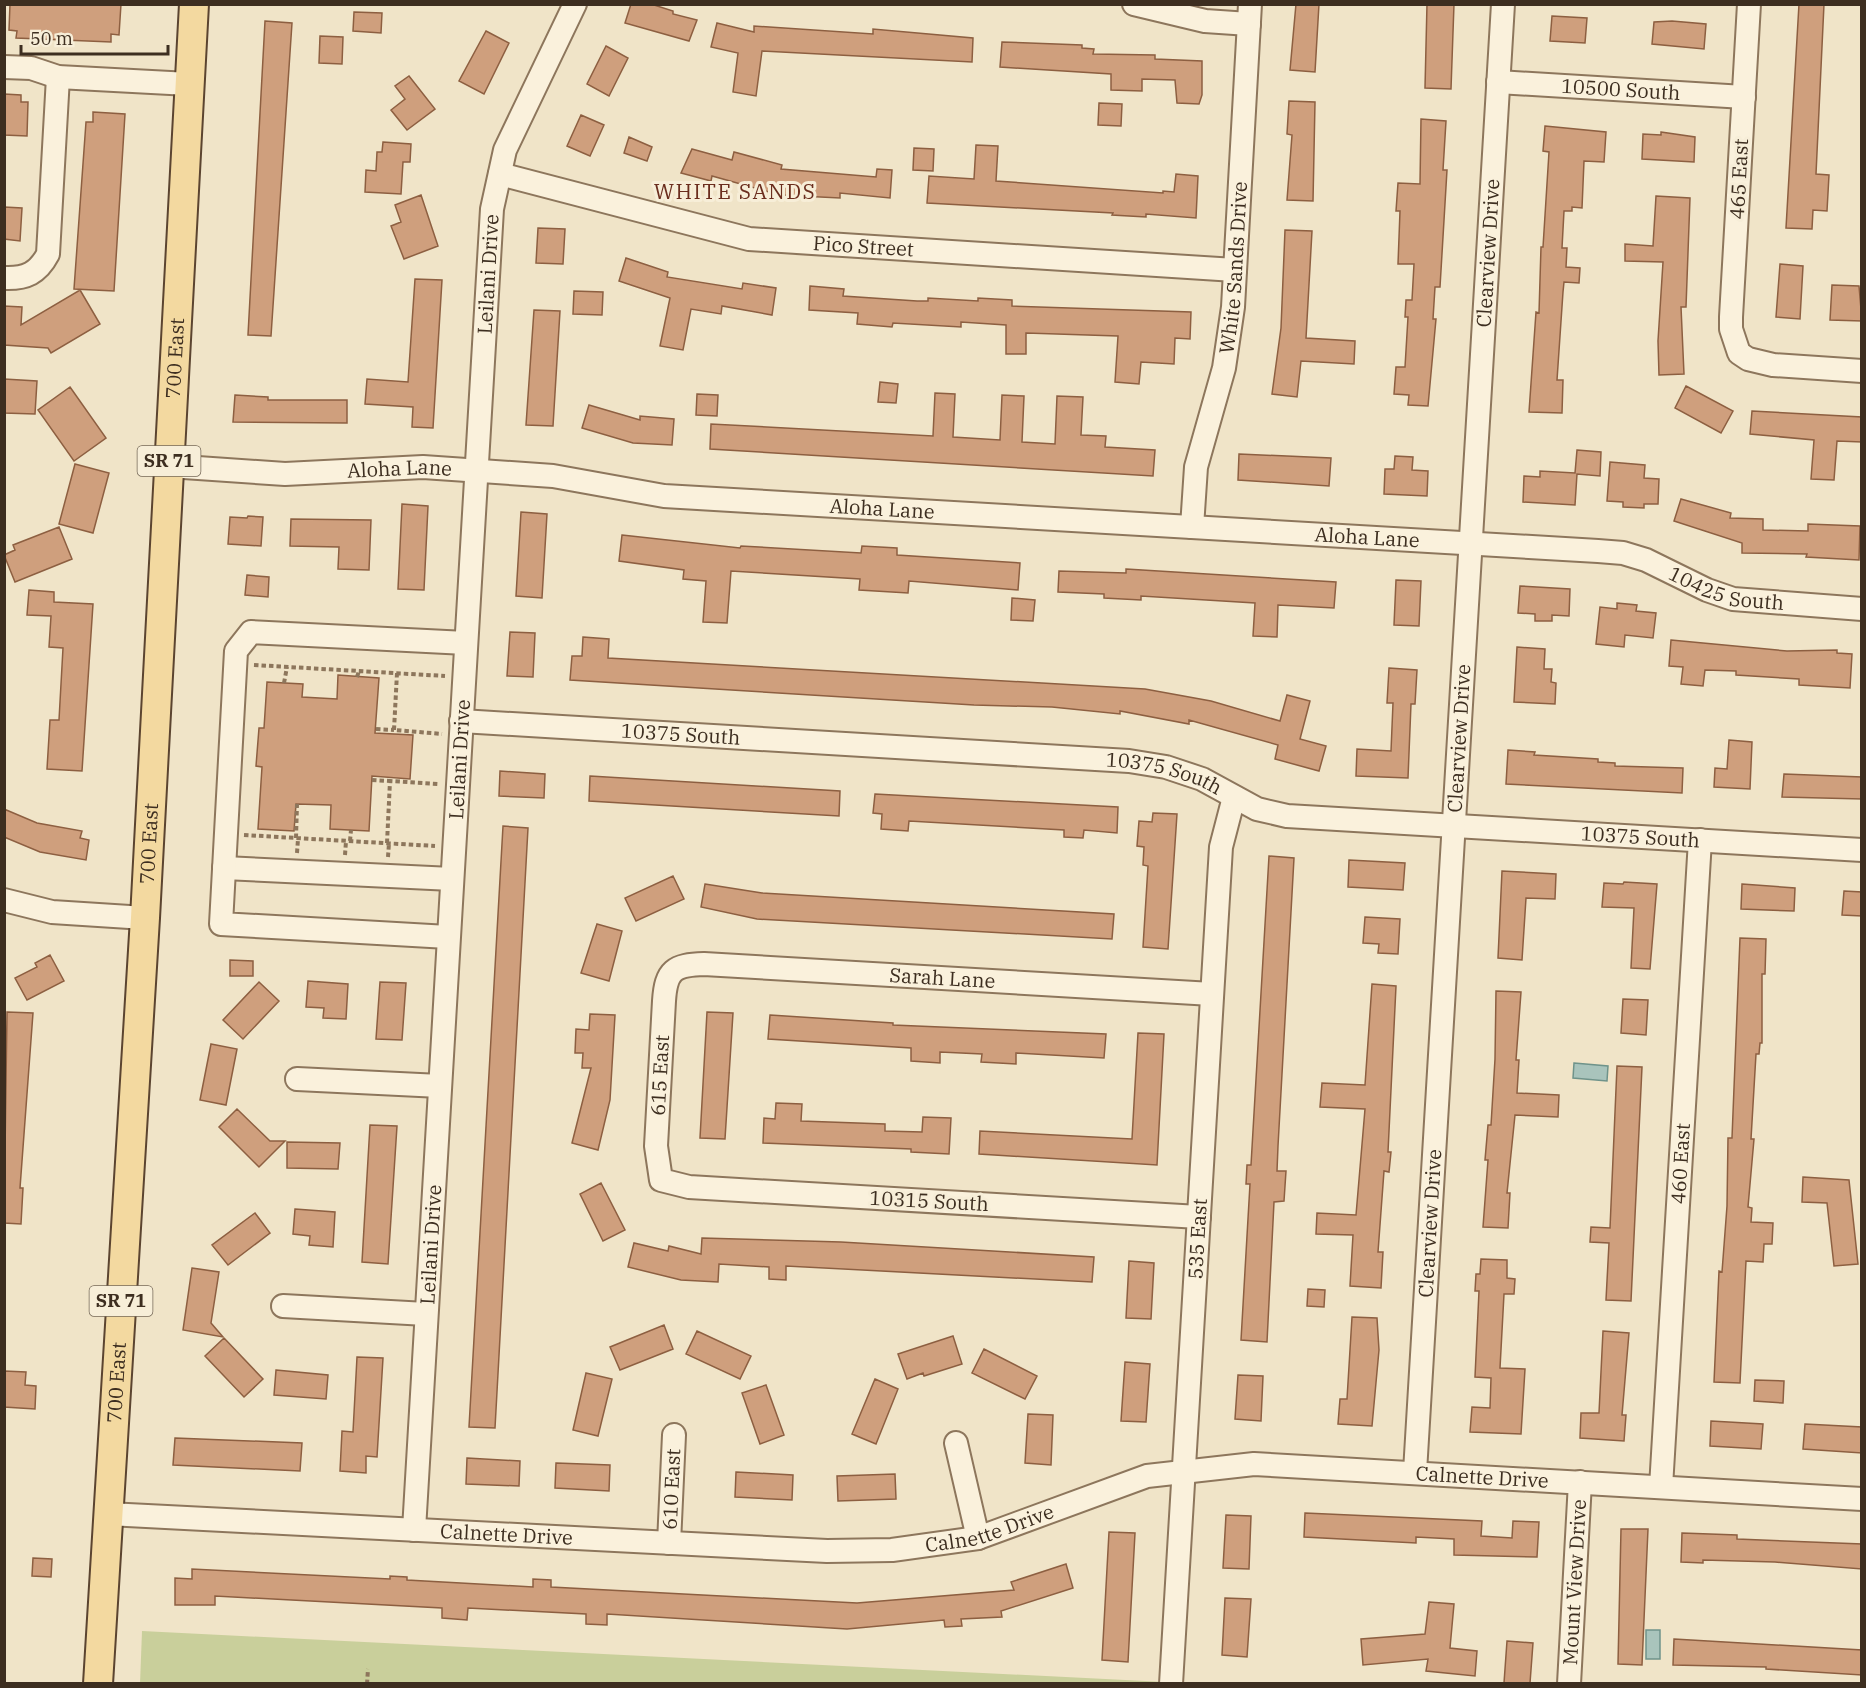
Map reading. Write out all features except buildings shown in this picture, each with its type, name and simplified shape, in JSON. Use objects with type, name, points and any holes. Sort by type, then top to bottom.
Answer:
[{"type":"main road","name":"700 East","points":[[98,1683],[145,918],[194,4]]},
{"type":"street","name":"Leilani Drive","points":[[414,1530],[489,244],[500,174],[512,135],[576,4]]},
{"type":"street","points":[[1134,4],[1205,21],[1249,14]]},
{"type":"street","name":"Clearview Drive","points":[[1415,1472],[1503,4]]},
{"type":"street","name":"465 East","points":[[1749,4],[1731,316],[1732,336],[1738,353],[1748,359],[1773,365],[1862,371]]},
{"type":"street","name":"White Sands Drive","points":[[1192,527],[1198,457],[1229,340],[1249,14]]},
{"type":"street","points":[[4,67],[31,68],[58,77],[189,84]]},
{"type":"street","points":[[4,278],[23,277],[34,273],[48,254],[58,77]]},
{"type":"street","name":"10500 South","points":[[1498,82],[1744,97]]},
{"type":"street","name":"Pico Street","points":[[500,174],[748,239],[1235,270]]},
{"type":"street","name":"Aloha Lane","points":[[169,466],[294,474],[423,467],[553,476],[664,496],[1598,551]]},
{"type":"street","name":"10425 South","points":[[1598,551],[1623,553],[1646,560],[1707,591],[1733,599],[1862,609]]},
{"type":"street","points":[[448,937],[221,924],[236,651],[251,632],[466,642]]},
{"type":"street","name":"10375 South","points":[[461,721],[1128,761],[1166,767],[1202,779],[1257,809],[1287,816],[1862,850]]},
{"type":"street","name":"535 East","points":[[1172,1683],[1221,847],[1234,797]]},
{"type":"street","name":"460 East","points":[[1661,1488],[1700,840]]},
{"type":"street","points":[[224,868],[452,879]]},
{"type":"street","points":[[4,900],[52,912],[145,918]]},
{"type":"street","name":"Sarah Lane","points":[[672,970],[682,966],[704,964],[1212,994]]},
{"type":"street","name":"615 East","points":[[661,1180],[656,1146],[664,1001],[667,979],[672,970]]},
{"type":"street","points":[[297,1079],[440,1086]]},
{"type":"street","name":"10315 South","points":[[661,1180],[689,1187],[1199,1217]]},
{"type":"street","points":[[283,1306],[426,1314]]},
{"type":"street","name":"610 East","points":[[669,1543],[674,1435]]},
{"type":"street","points":[[956,1443],[978,1538]]},
{"type":"street","name":"Calnette Drive","points":[[108,1514],[838,1551],[892,1550],[978,1538],[1147,1476],[1184,1470],[1254,1464],[1862,1499]]},
{"type":"street","name":"Mount View Drive","points":[[1569,1683],[1580,1482]]},
{"type":"path","points":[[249,665],[446,676]]},
{"type":"path","points":[[284,683],[287,667]]},
{"type":"path","points":[[357,677],[359,671]]},
{"type":"path","points":[[393,730],[396,673]]},
{"type":"path","points":[[376,729],[442,734]]},
{"type":"path","points":[[372,780],[439,784]]},
{"type":"path","points":[[387,843],[390,781]]},
{"type":"path","points":[[297,804],[297,858]]},
{"type":"path","points":[[350,841],[351,830]]},
{"type":"path","points":[[239,835],[435,846]]},
{"type":"path","points":[[368,1669],[368,1683]]},
{"type":"green space","points":[[142,1631],[1185,1683],[140,1684]]},
{"type":"water","points":[[1574,1063],[1608,1066],[1607,1081],[1573,1078]]},
{"type":"water","points":[[1646,1630],[1660,1630],[1660,1659],[1646,1659]]},
{"type":"district","name":"WHITE SANDS","points":[[735,192]]}]
